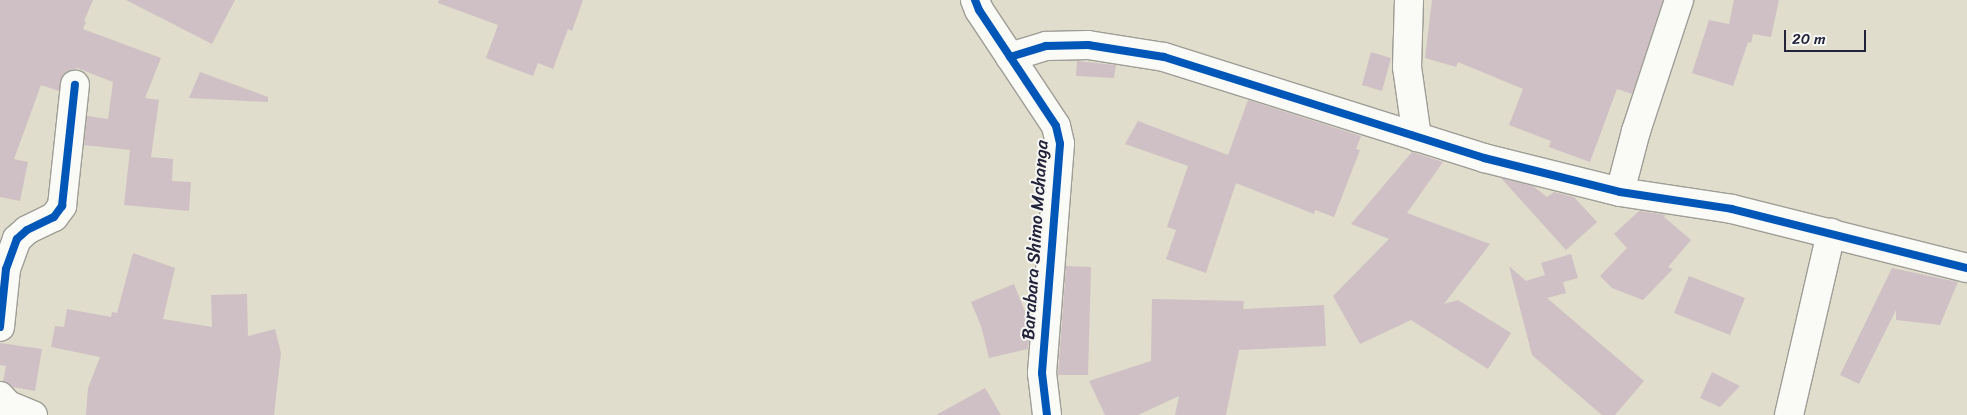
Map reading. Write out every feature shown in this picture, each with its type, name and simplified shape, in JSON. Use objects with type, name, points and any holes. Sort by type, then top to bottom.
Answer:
[{"type":"street","name":"Barabara Shimo Mchanga","points":[[975,0],[979,10],[1056,126],[1060,144],[1042,373],[1047,415]]},
{"type":"street","points":[[1409,0],[1407,67],[1417,137]]},
{"type":"street","points":[[1620,192],[1636,131],[1679,0]]},
{"type":"street","points":[[1010,57],[1046,46],[1088,45],[1164,57],[1484,158],[1620,192],[1732,209],[1967,268]]},
{"type":"street","points":[[0,327],[3,269],[17,239],[27,230],[54,217],[62,206],[75,85]]},
{"type":"street","points":[[1789,415],[1831,233]]},
{"type":"street","points":[[0,396],[8,405],[33,415]]},
{"type":"building","points":[[0,0],[93,0],[84,21],[86,22],[83,29],[161,58],[145,98],[159,100],[151,157],[173,159],[172,181],[191,182],[189,211],[124,205],[130,150],[84,145],[87,116],[108,119],[113,82],[77,68],[63,75],[59,91],[41,85],[14,159],[28,162],[20,201],[0,197]]},
{"type":"building","points":[[126,0],[235,0],[212,44]]},
{"type":"building","points":[[439,0],[583,0],[572,31],[568,29],[553,69],[538,63],[533,76],[486,58],[498,25],[438,3]]},
{"type":"building","points":[[1432,0],[1663,0],[1632,94],[1617,89],[1590,162],[1549,147],[1551,141],[1509,125],[1523,89],[1458,62],[1456,67],[1425,58]]},
{"type":"building","points":[[1734,0],[1779,0],[1771,37],[1753,34],[1751,43],[1748,42],[1733,86],[1692,73],[1709,20],[1729,24]]},
{"type":"building","points":[[1371,52],[1391,58],[1382,91],[1362,85]]},
{"type":"building","points":[[1077,61],[1116,65],[1114,78],[1076,76]]},
{"type":"building","points":[[200,72],[268,97],[268,102],[189,98]]},
{"type":"building","points":[[1248,100],[1361,136],[1356,149],[1360,150],[1334,217],[1315,210],[1314,214],[1236,183],[1206,273],[1166,259],[1176,230],[1167,227],[1188,166],[1125,144],[1138,121],[1228,155]]},
{"type":"building","points":[[1412,152],[1443,162],[1407,213],[1490,244],[1444,304],[1458,300],[1511,333],[1488,369],[1411,320],[1360,344],[1333,296],[1389,239],[1351,224]]},
{"type":"building","points":[[1501,178],[1533,186],[1547,197],[1554,192],[1574,197],[1597,222],[1566,250]]},
{"type":"building","points":[[1639,211],[1666,215],[1664,217],[1691,240],[1668,267],[1673,269],[1643,300],[1612,288],[1600,276],[1627,248],[1614,234]]},
{"type":"building","points":[[133,253],[175,268],[163,319],[212,327],[211,295],[247,294],[248,336],[275,329],[281,353],[274,415],[86,415],[88,388],[100,357],[51,347],[55,326],[64,327],[67,309],[111,317],[112,312],[117,313]]},
{"type":"building","points":[[1571,254],[1578,278],[1563,282],[1566,293],[1547,298],[1644,381],[1615,415],[1602,415],[1532,355],[1509,266],[1526,281],[1545,275],[1541,263]]},
{"type":"building","points":[[1066,266],[1091,267],[1088,375],[1058,375]]},
{"type":"building","points":[[1892,268],[1958,282],[1940,325],[1896,320],[1896,310],[1859,384],[1840,375]]},
{"type":"building","points":[[1689,276],[1745,298],[1730,335],[1674,313]]},
{"type":"building","points":[[1014,284],[1030,324],[1028,349],[989,358],[981,326],[971,302]]},
{"type":"building","points":[[1152,299],[1244,301],[1243,309],[1324,305],[1326,346],[1239,350],[1226,415],[1175,415],[1179,396],[1138,415],[1105,415],[1089,381],[1151,361]]},
{"type":"building","points":[[0,343],[42,349],[35,391],[13,387],[3,381],[6,366],[0,365]]},
{"type":"building","points":[[1712,372],[1740,386],[1720,407],[1700,398]]},
{"type":"building","points":[[985,388],[1001,415],[936,415]]},
{"type":"cycle path","points":[[975,0],[979,10],[1056,126],[1060,144],[1042,373],[1047,415]]},
{"type":"cycle path","points":[[1010,57],[1046,46],[1088,45],[1164,57],[1484,158],[1620,192],[1732,209],[1967,268]]},
{"type":"cycle path","points":[[0,327],[6,269],[17,239],[27,230],[54,217],[62,206],[75,85]]}]
